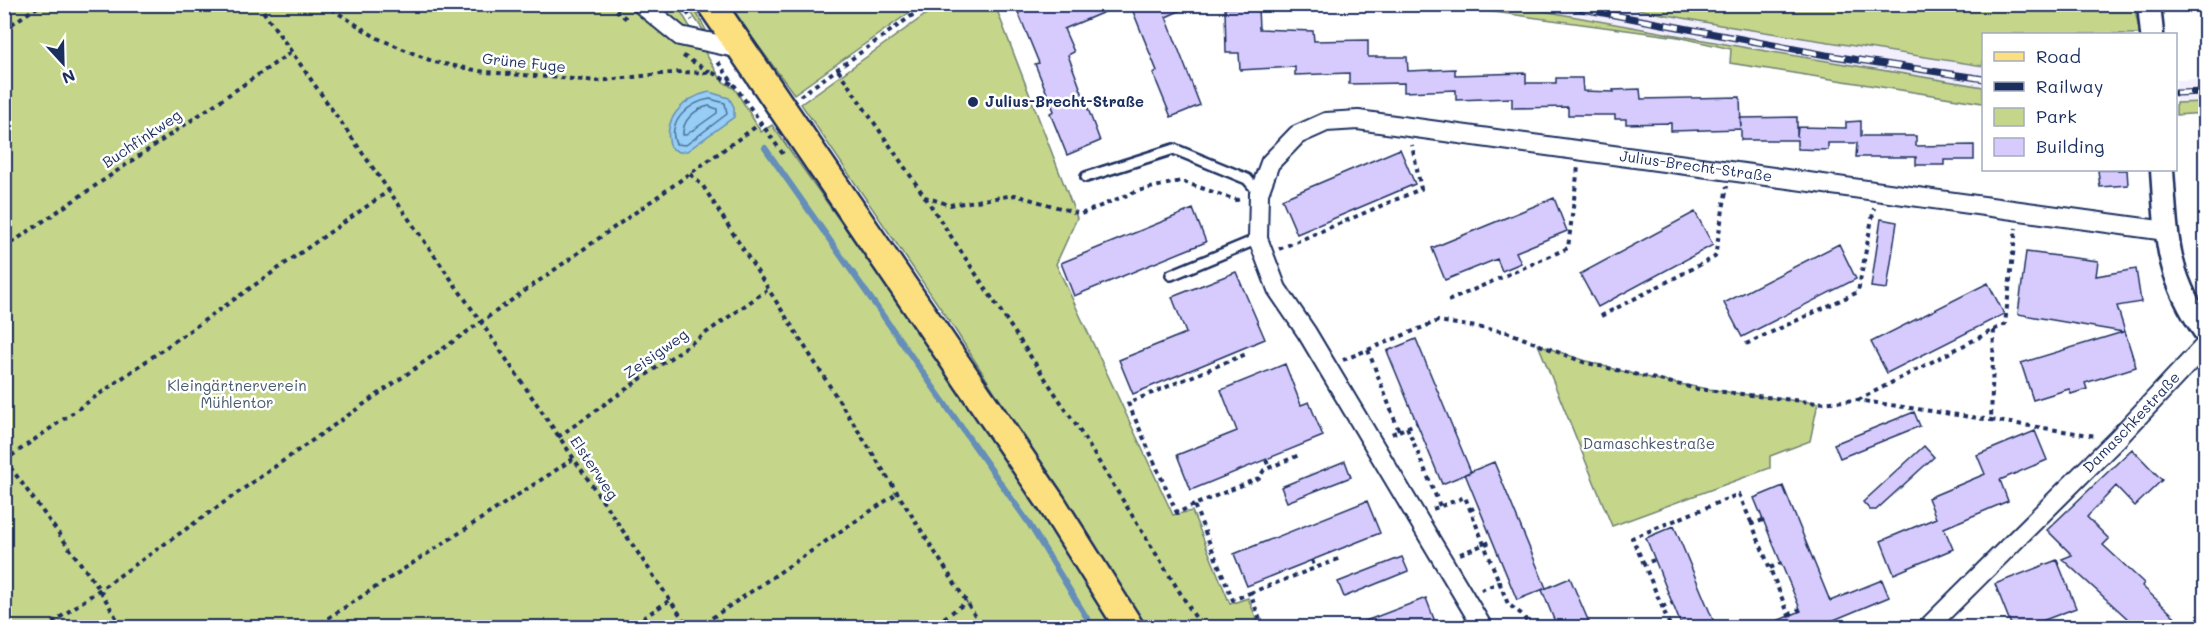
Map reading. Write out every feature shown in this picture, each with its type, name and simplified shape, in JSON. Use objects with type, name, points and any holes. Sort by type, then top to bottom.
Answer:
[{"type":"main road","points":[[711,4],[740,49],[772,116],[1052,504],[1130,627]]},
{"type":"street","points":[[641,4],[680,36],[740,49]]},
{"type":"street","points":[[2149,4],[2152,33]]},
{"type":"street","name":"Julius-Brecht-Straße","points":[[1259,193],[1270,163],[1297,135],[1326,122],[1358,120],[2166,231]]},
{"type":"street","points":[[2162,171],[2170,261],[2178,288],[2205,333]]},
{"type":"street","points":[[1259,193],[1261,247],[1277,290],[1327,367],[1483,627]]},
{"type":"street","name":"Damaschkestraße","points":[[1927,627],[2117,439],[2205,344]]},
{"type":"lane","points":[[1086,177],[1174,149],[1247,179],[1259,193]]},
{"type":"lane","points":[[1170,275],[1261,247]]},
{"type":"path","points":[[4,28],[42,4]]},
{"type":"path","name":"Elsterweg","points":[[258,4],[390,190],[689,627]]},
{"type":"path","name":"Grüne Fuge","points":[[324,4],[377,38],[434,62],[484,72],[598,81],[680,72],[713,73],[733,84]]},
{"type":"path","points":[[45,627],[481,322],[928,4]]},
{"type":"path","name":"Buchfinkweg","points":[[4,248],[293,51]]},
{"type":"path","points":[[838,70],[1078,428],[1202,627]]},
{"type":"path","points":[[1261,247],[1421,189],[1408,126]]},
{"type":"path","points":[[1448,301],[1568,248],[1581,150]]},
{"type":"path","points":[[1601,316],[1715,257],[1729,171]]},
{"type":"path","points":[[690,174],[703,186],[896,494],[983,627]]},
{"type":"path","points":[[925,197],[950,205],[1015,195],[1081,214],[1137,191],[1181,181],[1236,200],[1259,193]]},
{"type":"path","points":[[122,627],[100,590],[5,461],[390,190]]},
{"type":"path","points":[[1746,344],[1858,292],[1877,191]]},
{"type":"path","points":[[1857,400],[2005,324],[2018,212]]},
{"type":"path","name":"Zeisigweg","points":[[558,436],[767,290]]},
{"type":"path","points":[[1327,367],[1438,321],[1507,332],[1583,362],[1698,389],[1818,403],[1857,400],[2117,439]]},
{"type":"path","points":[[1991,420],[1994,329]]},
{"type":"path","points":[[1368,350],[1399,431]]},
{"type":"path","points":[[1246,354],[1128,403],[1177,513],[1259,478],[1269,467],[1299,455]]},
{"type":"path","points":[[1372,443],[1416,423]]},
{"type":"path","points":[[1407,427],[1440,506]]},
{"type":"path","points":[[313,627],[573,459]]},
{"type":"path","points":[[1266,460],[1269,467]]},
{"type":"path","points":[[698,627],[896,494]]},
{"type":"path","points":[[1671,627],[1632,538],[1739,494],[1794,627]]},
{"type":"path","points":[[1416,516],[1465,496],[1508,604],[1524,615],[1529,627]]},
{"type":"path","points":[[1194,506],[1233,600],[1341,558]]},
{"type":"path","points":[[1470,510],[1478,506]]},
{"type":"path","points":[[1752,524],[1763,520]]},
{"type":"path","points":[[1443,560],[1492,541]]},
{"type":"path","points":[[1312,560],[1315,568]]},
{"type":"path","points":[[1644,564],[1654,560]]},
{"type":"path","points":[[1770,568],[1781,563]]},
{"type":"path","points":[[1465,597],[1506,580]]},
{"type":"path","points":[[1250,593],[1263,627]]},
{"type":"path","points":[[628,627],[670,600]]},
{"type":"path","points":[[929,627],[967,602]]},
{"type":"path","points":[[1662,607],[1672,603]]},
{"type":"path","points":[[1789,615],[1800,609]]},
{"type":"shaded area","points":[[1510,5],[1615,5],[1720,25],[1982,66],[1982,87]]},
{"type":"shaded area","points":[[2205,79],[2205,102],[2177,103],[2177,80]]},
{"type":"green space","points":[[1956,4],[1991,7],[2134,5],[2140,33],[1982,33],[1982,66],[1720,25],[1615,5]]},
{"type":"green space","name":"Kleingärtnerverein Mühlentor","points":[[4,5],[677,5],[722,81],[735,89],[761,132],[772,125],[993,437],[1113,627],[5,627]]},
{"type":"green space","points":[[686,5],[692,5],[706,30],[703,30]]},
{"type":"green space","points":[[728,5],[920,5],[794,94]]},
{"type":"green space","points":[[939,5],[995,5],[1077,218],[1056,264],[1173,515],[1192,511],[1230,604],[1248,598],[1260,627],[1144,627],[954,328],[801,104]]},
{"type":"green space","points":[[1442,5],[1510,5],[1982,87],[1982,103],[1730,63],[1731,49],[1678,37]]},
{"type":"green space","points":[[2205,102],[2205,113],[2177,115],[2177,103]]},
{"type":"green space","name":"Damaschkestraße","points":[[1538,344],[1641,376],[1746,395],[1818,403],[1810,441],[1770,456],[1770,468],[1612,526]]},
{"type":"water","points":[[709,92],[729,98],[734,107],[734,117],[687,151],[679,152],[671,148],[669,128],[676,112],[691,99]]},
{"type":"building","points":[[1036,4],[1121,5],[1064,29],[1074,52],[1068,55],[1100,141],[1067,155],[1050,113],[1054,111],[1035,64],[1039,63],[1018,12]]},
{"type":"building","points":[[1130,4],[1195,4],[1166,17],[1200,105],[1171,117],[1153,73],[1157,71]]},
{"type":"building","points":[[1225,8],[1258,8],[1259,29],[1313,31],[1314,41],[1368,40],[1368,57],[1407,57],[1408,71],[1455,69],[1455,75],[1526,73],[1526,83],[1556,83],[1556,78],[1582,78],[1583,91],[1614,92],[1613,90],[1640,89],[1641,99],[1740,97],[1741,118],[1797,117],[1797,137],[1798,127],[1846,128],[1846,122],[1861,121],[1861,136],[1916,136],[1916,146],[1974,145],[1974,160],[1944,160],[1944,165],[1916,165],[1916,157],[1856,157],[1857,143],[1828,143],[1828,150],[1797,149],[1797,140],[1741,140],[1741,129],[1671,131],[1671,123],[1626,124],[1626,119],[1615,119],[1615,115],[1568,115],[1568,107],[1512,108],[1512,98],[1456,100],[1456,90],[1404,92],[1404,83],[1349,84],[1349,73],[1295,75],[1295,67],[1240,70],[1239,53],[1226,53]]},
{"type":"building","points":[[1400,149],[1415,184],[1297,234],[1282,199]]},
{"type":"building","points":[[2098,171],[2127,171],[2128,185],[2100,187]]},
{"type":"building","points":[[1554,198],[1567,231],[1516,252],[1521,263],[1502,271],[1497,259],[1445,280],[1432,248]]},
{"type":"building","points":[[1193,209],[1206,242],[1074,296],[1061,263]]},
{"type":"building","points":[[1695,212],[1713,245],[1598,307],[1580,274]]},
{"type":"building","points":[[1881,219],[1897,222],[1887,289],[1871,287]]},
{"type":"building","points":[[1839,244],[1856,279],[1742,337],[1724,303]]},
{"type":"building","points":[[2026,252],[2098,261],[2096,276],[2136,269],[2141,302],[2117,306],[2136,367],[2085,383],[2087,389],[2071,394],[2069,389],[2033,400],[2021,363],[2123,332],[2018,314]]},
{"type":"building","points":[[1236,272],[1265,339],[1133,394],[1119,360],[1186,333],[1172,297]]},
{"type":"building","points":[[1988,283],[2004,314],[1887,373],[1871,342]]},
{"type":"building","points":[[1416,339],[1471,472],[1442,484],[1387,351]]},
{"type":"building","points":[[1285,364],[1301,405],[1309,402],[1323,436],[1191,490],[1177,455],[1237,431],[1221,390]]},
{"type":"building","points":[[1914,412],[1920,426],[1840,458],[1834,444]]},
{"type":"building","points":[[2035,431],[2047,460],[2000,480],[2008,501],[1944,528],[1953,549],[1894,574],[1881,541],[1936,518],[1928,498],[1985,474],[1977,455]]},
{"type":"building","points":[[1924,446],[1934,457],[1876,510],[1870,510],[1863,502]]},
{"type":"building","points":[[2132,449],[2162,480],[2135,506],[2116,486],[2087,517],[2109,539],[2103,545],[2144,583],[2142,586],[2175,617],[2164,627],[2120,627],[2128,619],[2062,559],[2072,555],[2047,530]]},
{"type":"building","points":[[1345,461],[1351,477],[1287,502],[1281,487]]},
{"type":"building","points":[[1494,462],[1546,588],[1517,600],[1465,474]]},
{"type":"building","points":[[1783,486],[1830,601],[1882,580],[1889,597],[1817,627],[1762,627],[1801,611],[1754,498]]},
{"type":"building","points":[[1367,501],[1380,533],[1247,586],[1234,554]]},
{"type":"building","points":[[1674,526],[1716,627],[1682,627],[1646,538]]},
{"type":"building","points":[[1402,557],[1408,571],[1344,597],[1338,582]]},
{"type":"building","points":[[2057,560],[2076,608],[2026,627],[2012,627],[1995,584]]},
{"type":"building","points":[[1570,578],[1591,627],[1557,627],[1542,590]]},
{"type":"building","points":[[1426,598],[1437,627],[1352,627],[1352,626]]},
{"type":"waterway","points":[[765,148],[1028,522],[1093,628]]},
{"type":"railway","points":[[1556,4],[1826,55],[1982,79]]},
{"type":"railway","points":[[2177,93],[2206,92]]},
{"type":"place","name":"Julius-Brecht-Straße","points":[[973,102]]}]
